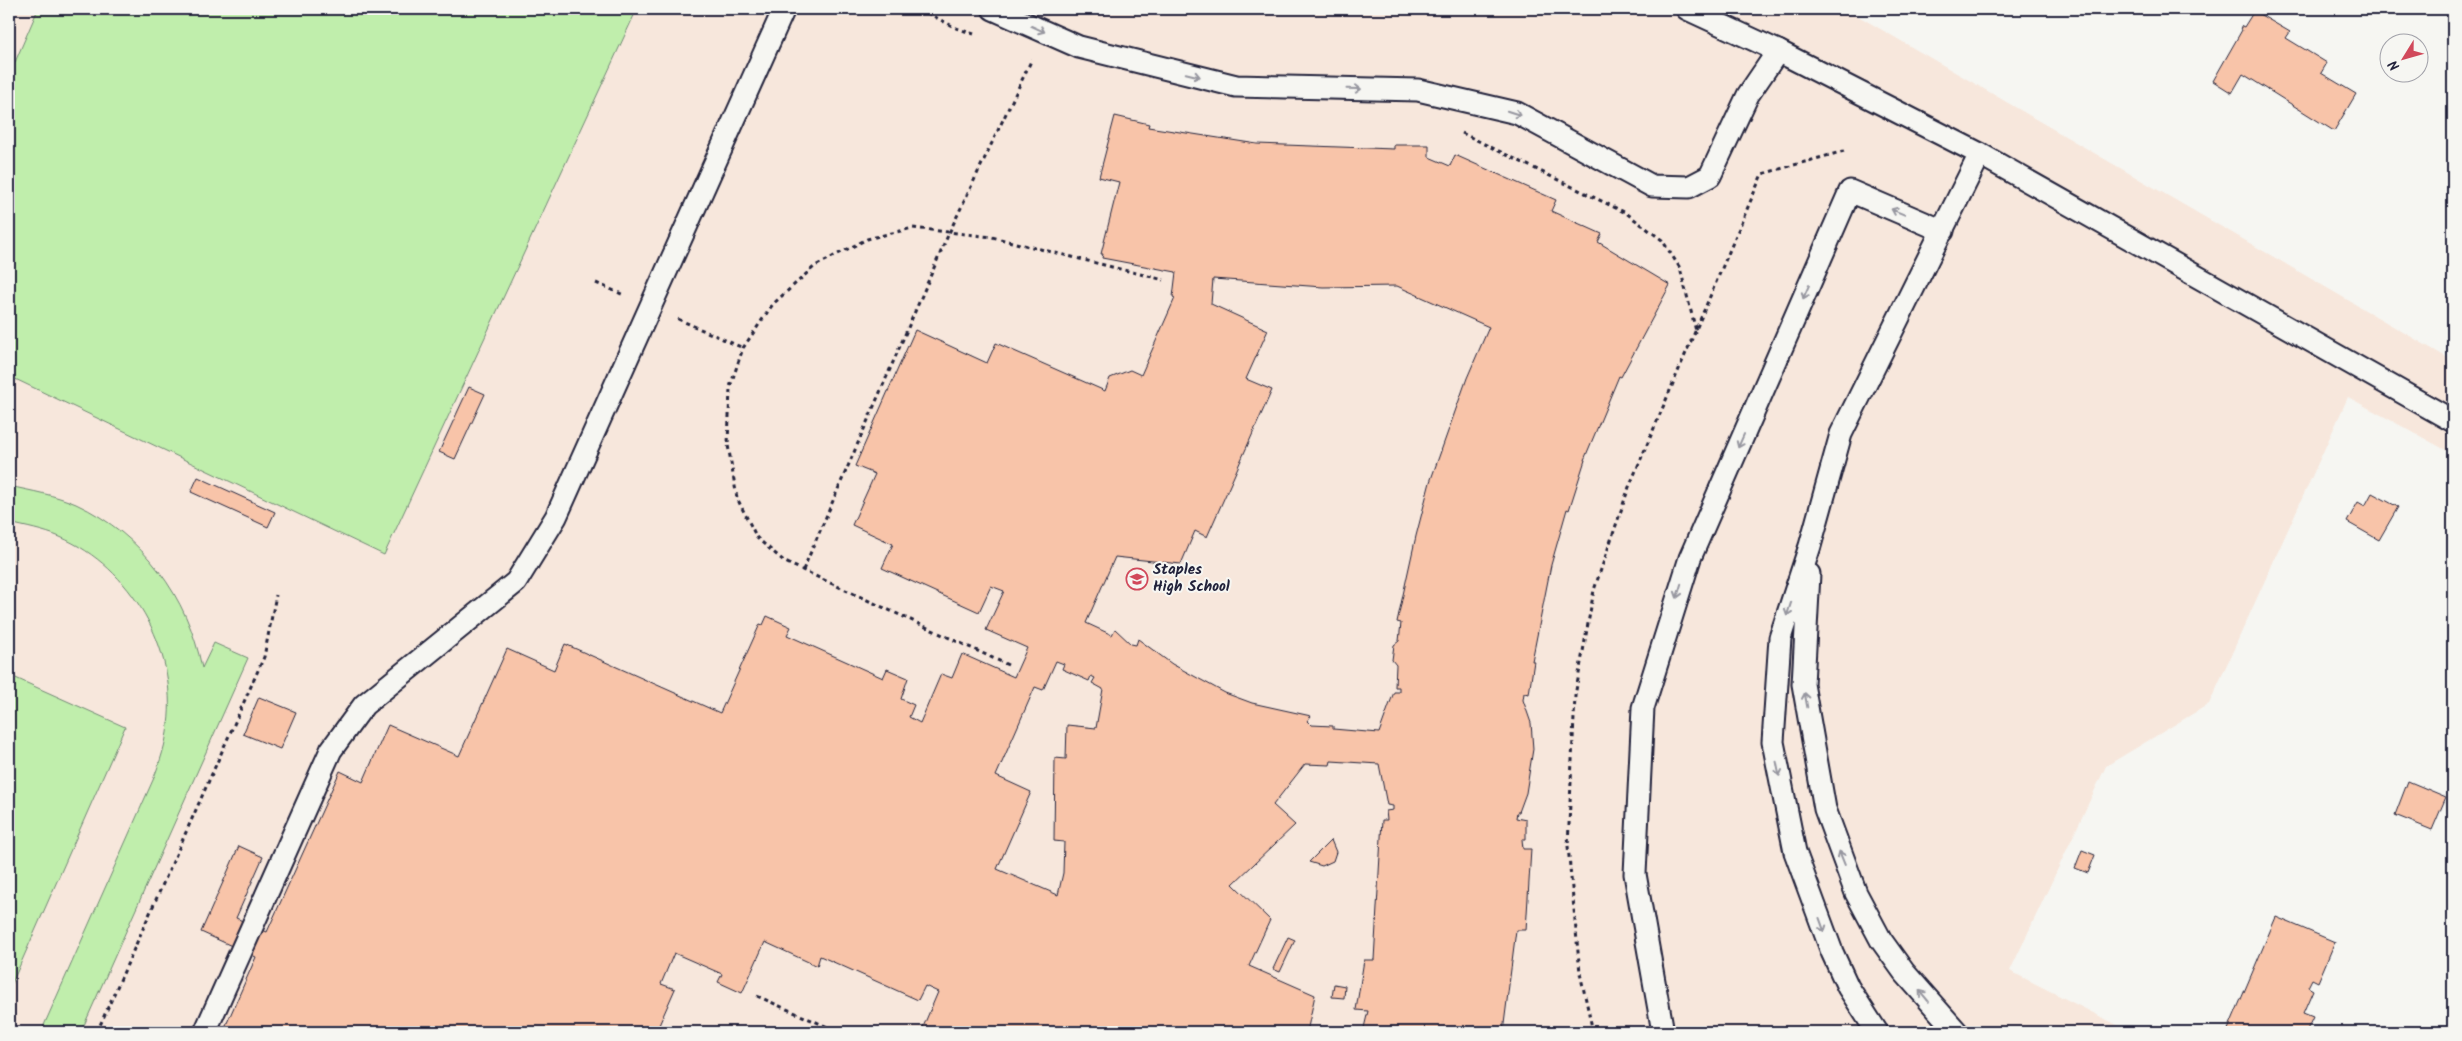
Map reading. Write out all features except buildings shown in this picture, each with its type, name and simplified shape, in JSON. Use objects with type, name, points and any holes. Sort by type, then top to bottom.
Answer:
[{"type":"lane","points":[[204,1032],[331,750],[364,705],[516,582],[556,518],[784,9]]},
{"type":"lane","points":[[993,9],[1079,47],[1236,86],[1418,90],[1518,113],[1652,186],[1690,187],[1710,176],[1748,95],[1778,51]]},
{"type":"lane","points":[[1687,9],[1778,51],[1980,154],[2453,421]]},
{"type":"lane","points":[[1877,1032],[1848,987],[1832,952],[1795,852],[1773,742],[1780,638],[1810,546],[1841,434],[1980,154]]},
{"type":"lane","points":[[1663,1032],[1635,874],[1643,708],[1690,558],[1850,191],[1942,231]]},
{"type":"lane","points":[[1810,546],[1803,684],[1825,809],[1856,893],[1881,940],[1904,972],[1957,1032]]},
{"type":"path","points":[[920,9],[956,28],[981,37]]},
{"type":"path","points":[[803,570],[949,232],[1045,32]]},
{"type":"path","points":[[1460,132],[1626,213],[1662,240],[1680,268],[1696,332]]},
{"type":"path","points":[[1593,1032],[1580,973],[1568,846],[1575,696],[1598,580],[1629,488],[1762,174],[1844,151]]},
{"type":"path","points":[[1008,665],[785,562],[757,538],[737,498],[728,445],[730,387],[743,348],[773,304],[815,266],[868,239],[913,228],[992,237],[1164,280]]},
{"type":"path","points":[[97,1032],[264,657],[276,595]]},
{"type":"path","points":[[758,996],[839,1032]]},
{"type":"shaded area","name":"Staples High School","points":[[9,9],[1846,9],[2453,361],[2453,454],[2348,397],[2209,704],[2106,766],[2010,971],[2131,1032],[9,1032]]},
{"type":"green space","points":[[38,9],[637,9],[384,555],[9,376],[9,76]]},
{"type":"green space","points":[[9,486],[76,504],[100,517],[142,551],[174,593],[186,617],[202,668],[214,643],[248,658],[81,1032],[41,1032],[153,780],[166,739],[169,696],[165,668],[157,640],[144,614],[128,590],[108,568],[85,551],[60,537],[9,523]]},
{"type":"green space","points":[[9,675],[125,727],[9,990]]},
{"type":"place","name":"Staples High School","points":[[1137,579]]}]
